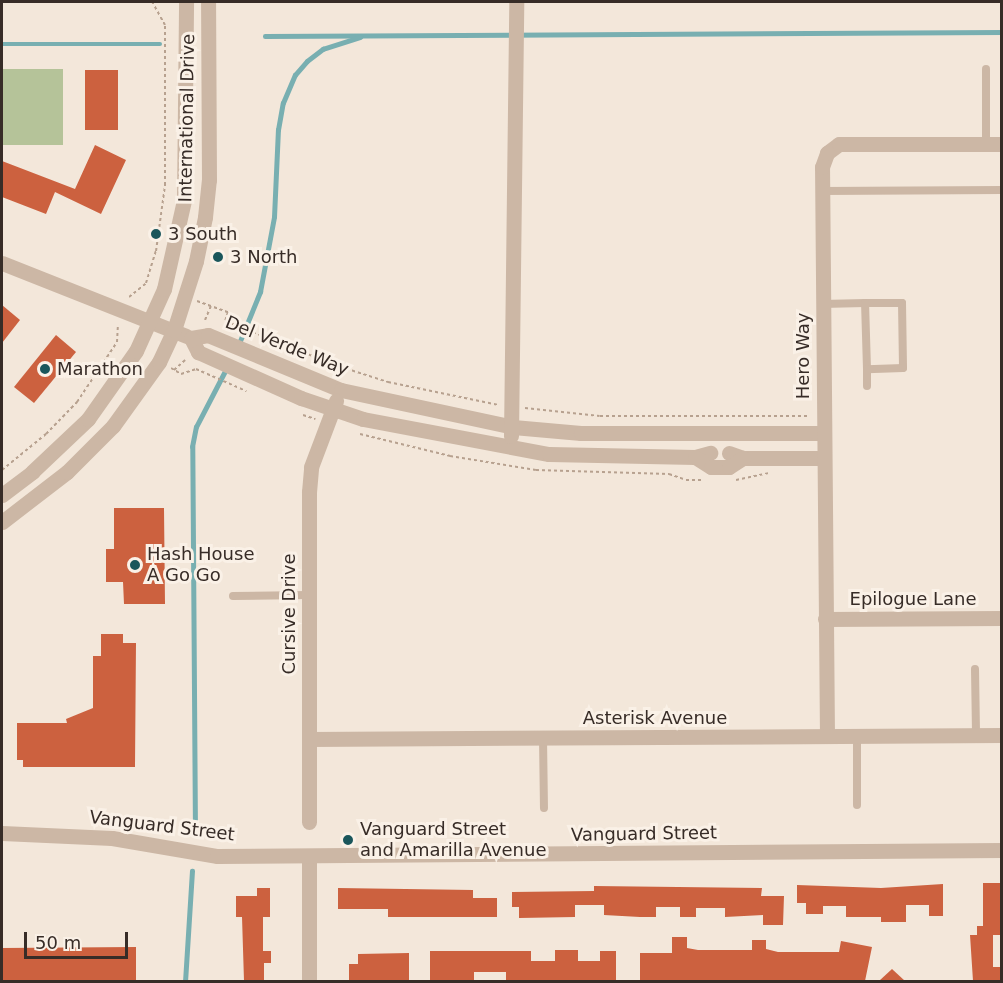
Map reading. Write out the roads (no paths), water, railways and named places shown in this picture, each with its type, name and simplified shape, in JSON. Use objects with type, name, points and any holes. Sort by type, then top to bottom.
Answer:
[{"type":"street","name":"International Drive","points":[[2,495],[32,472],[88,419],[136,351],[151,321],[175,255],[184,200],[186,2]]},
{"type":"street","name":"International Drive","points":[[2,522],[67,472],[113,426],[159,362],[174,330],[196,261],[205,217],[209,180],[208,2]]},
{"type":"street","points":[[508,447],[513,427],[516,2]]},
{"type":"street","name":"Hero Way","points":[[826,736],[822,458],[822,167],[827,153],[839,144],[994,144]]},
{"type":"street","points":[[2,263],[174,330],[191,338],[198,352],[333,409],[363,419],[549,454],[694,457],[710,453]]},
{"type":"street","name":"Del Verde Way","points":[[191,338],[208,334],[341,390],[513,427],[581,433],[822,433]]},
{"type":"street","name":"Cursive Drive","points":[[309,822],[311,467],[341,390]]},
{"type":"street","points":[[694,433],[694,457]]},
{"type":"street","points":[[694,457],[711,467],[729,467],[736,456],[822,458]]},
{"type":"street","name":"Epilogue Lane","points":[[825,619],[1002,618]]},
{"type":"street","name":"Asterisk Avenue","points":[[309,739],[1002,735]]},
{"type":"street","name":"Vanguard Street","points":[[2,833],[112,838],[217,856],[1002,850]]},
{"type":"street","points":[[309,856],[309,981]]},
{"type":"lane","points":[[986,69],[994,144]]},
{"type":"lane","points":[[822,191],[1002,190]]},
{"type":"lane","points":[[865,303],[867,386]]},
{"type":"lane","points":[[822,304],[902,303],[903,369],[867,369]]},
{"type":"lane","points":[[233,596],[309,596]]},
{"type":"lane","points":[[975,669],[976,735]]},
{"type":"lane","points":[[857,736],[857,804]]},
{"type":"lane","points":[[543,738],[544,808]]},
{"type":"waterway","points":[[265,36],[1002,32]]},
{"type":"waterway","points":[[240,341],[260,292],[274,217],[278,130],[283,103],[295,75],[307,61],[323,49],[360,37]]},
{"type":"waterway","points":[[2,44],[160,44]]},
{"type":"waterway","points":[[195,835],[192,447],[196,427],[225,371]]},
{"type":"waterway","points":[[185,982],[192,871]]},
{"type":"place","name":"3 South","points":[[156,234]]},
{"type":"place","name":"3 North","points":[[218,257]]},
{"type":"place","name":"Marathon","points":[[45,369]]},
{"type":"place","name":"Hash House A Go Go","points":[[135,565]]},
{"type":"place","name":"Vanguard Street and Amarilla Avenue","points":[[348,840]]}]
